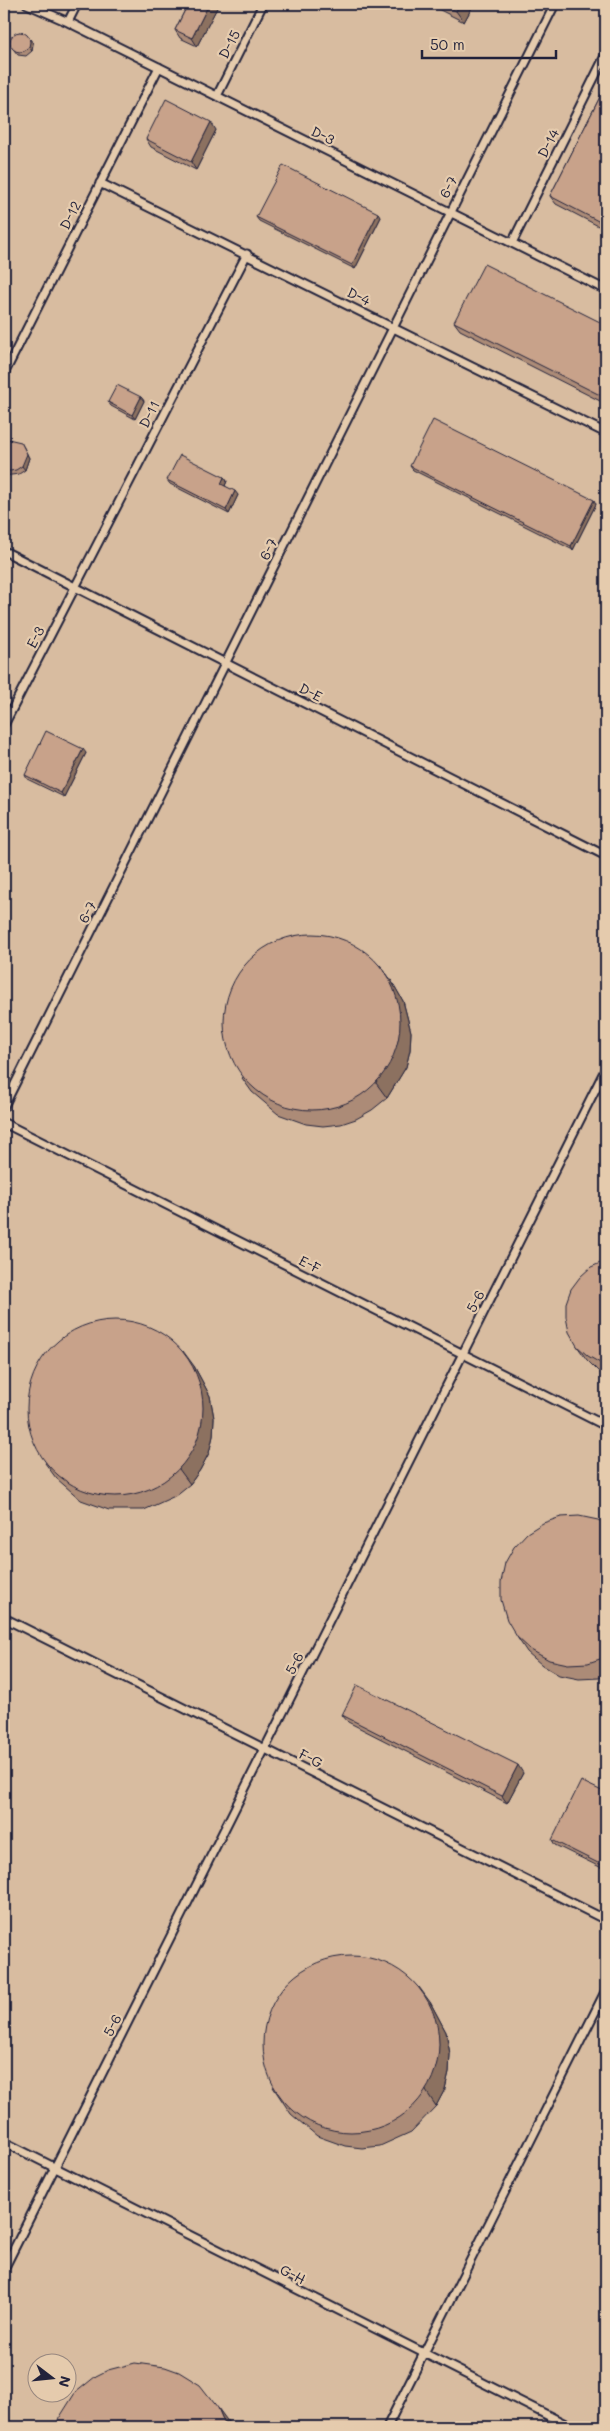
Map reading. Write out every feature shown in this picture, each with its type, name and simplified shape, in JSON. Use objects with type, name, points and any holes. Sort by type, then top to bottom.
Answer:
[{"type":"lane","name":"D-3","points":[[27,4],[68,22],[606,290]]},
{"type":"lane","points":[[68,22],[77,4]]},
{"type":"lane","name":"D-15","points":[[217,96],[264,4]]},
{"type":"lane","name":"6-7","points":[[4,1106],[392,326],[555,4]]},
{"type":"lane","name":"D-14","points":[[512,243],[606,54]]},
{"type":"lane","name":"D-12","points":[[4,374],[159,67]]},
{"type":"lane","name":"D-4","points":[[100,183],[606,433]]},
{"type":"lane","name":"D-11","points":[[74,586],[247,254]]},
{"type":"lane","name":"D-E","points":[[4,551],[606,856]]},
{"type":"lane","name":"E-3","points":[[4,726],[74,586]]},
{"type":"lane","name":"5-6","points":[[4,2269],[606,1068]]},
{"type":"lane","name":"E-F","points":[[4,1123],[606,1426]]},
{"type":"lane","name":"F-G","points":[[4,1618],[606,1920]]},
{"type":"lane","points":[[387,2427],[606,1990]]},
{"type":"lane","name":"G-H","points":[[4,2142],[570,2427]]},
{"type":"shaded area","points":[[4,4],[606,4],[606,2427],[4,2427]]},
{"type":"building","points":[[188,4],[209,4],[192,38],[175,30]]},
{"type":"building","points":[[442,4],[460,4],[456,11]]},
{"type":"building","points":[[20,32],[27,35],[30,42],[27,49],[20,52],[13,49],[10,42],[13,35]]},
{"type":"building","points":[[606,85],[606,215],[602,223],[550,196]]},
{"type":"building","points":[[166,99],[211,122],[191,162],[146,139]]},
{"type":"building","points":[[283,165],[378,213],[352,265],[256,217]]},
{"type":"building","points":[[484,264],[606,325],[606,398],[454,322]]},
{"type":"building","points":[[117,385],[141,397],[132,415],[108,402]]},
{"type":"building","points":[[433,420],[594,500],[571,546],[410,466]]},
{"type":"building","points":[[8,439],[21,442],[27,454],[22,466],[16,470],[4,472],[4,441]]},
{"type":"building","points":[[180,455],[224,477],[221,484],[235,491],[226,510],[167,480]]},
{"type":"building","points":[[46,731],[83,749],[61,793],[25,775]]},
{"type":"building","points":[[321,934],[346,940],[354,944],[380,966],[394,988],[399,1005],[399,1039],[394,1056],[380,1078],[368,1090],[346,1104],[329,1109],[303,1110],[278,1104],[270,1100],[244,1078],[230,1056],[225,1039],[224,1013],[230,988],[234,980],[256,954],[278,940],[295,935]]},
{"type":"building","points":[[606,1261],[606,1364],[602,1364],[588,1356],[577,1346],[569,1332],[566,1303],[571,1289],[580,1277],[591,1267]]},
{"type":"building","points":[[124,1320],[157,1330],[183,1352],[193,1366],[199,1382],[202,1391],[202,1425],[193,1450],[171,1476],[157,1486],[132,1495],[106,1496],[73,1486],[47,1464],[37,1450],[28,1425],[27,1399],[37,1366],[59,1340],[73,1330],[98,1321]]},
{"type":"building","points":[[579,1516],[598,1520],[606,1524],[606,1657],[588,1663],[568,1664],[549,1660],[531,1650],[517,1637],[507,1620],[501,1600],[501,1582],[505,1563],[514,1547],[527,1533],[543,1523],[561,1517]]},
{"type":"building","points":[[357,1685],[518,1765],[502,1796],[342,1715]]},
{"type":"building","points":[[581,1781],[606,1793],[606,1867],[552,1840]]},
{"type":"building","points":[[360,1956],[393,1966],[419,1988],[429,2002],[435,2018],[438,2027],[438,2061],[429,2086],[407,2112],[393,2122],[368,2131],[342,2132],[309,2122],[283,2100],[273,2086],[264,2061],[263,2035],[273,2002],[295,1976],[309,1966],[334,1957]]},
{"type":"building","points":[[135,2363],[165,2367],[179,2372],[200,2385],[218,2408],[226,2427],[57,2427],[58,2420],[68,2404],[78,2404],[78,2391],[96,2376],[108,2370]]}]
